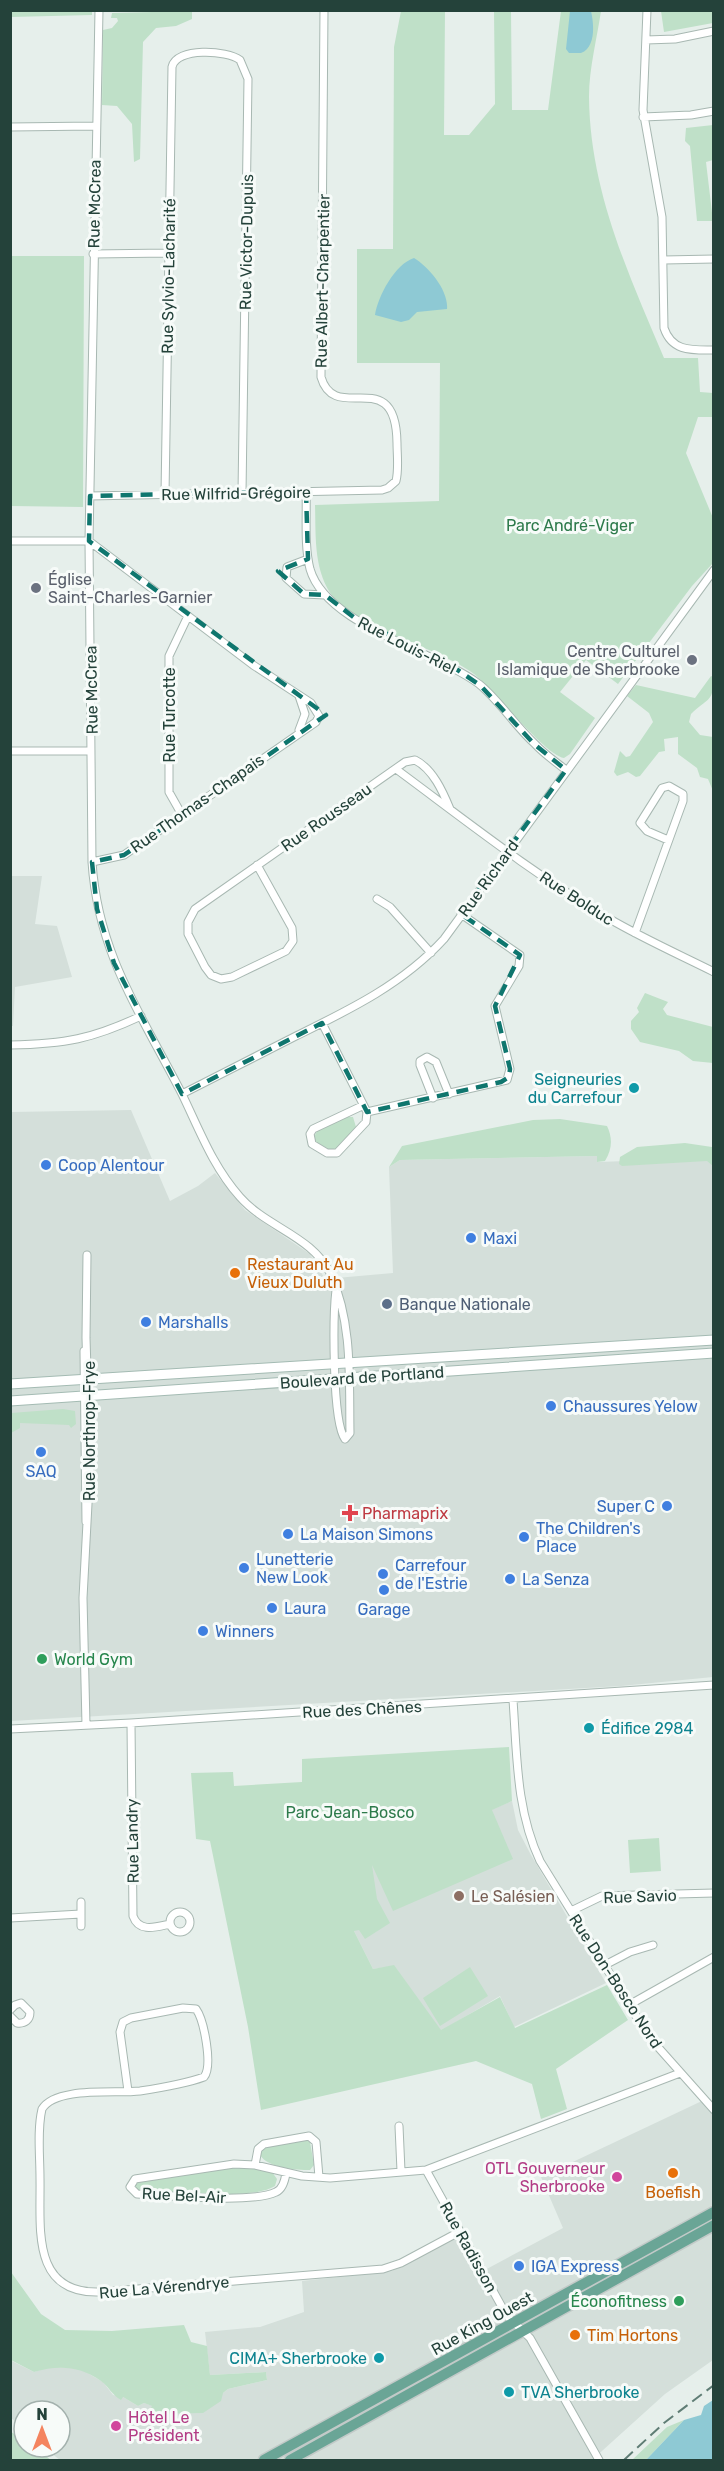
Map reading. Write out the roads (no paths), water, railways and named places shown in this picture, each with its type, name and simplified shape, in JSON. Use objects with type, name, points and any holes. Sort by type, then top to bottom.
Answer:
[{"type":"main road","name":"Boulevard de Portland","points":[[10,1384],[714,1340]]},
{"type":"main road","name":"Boulevard de Portland","points":[[10,1401],[714,1353]]},
{"type":"main road","name":"Rue King Ouest","points":[[264,2460],[714,2212]]},
{"type":"main road","name":"Rue King Ouest","points":[[290,2460],[714,2225]]},
{"type":"street","name":"Rue McCrea","points":[[99,10],[95,126],[89,542],[92,862],[97,909],[104,938],[114,963],[213,1158],[232,1187],[258,1214],[314,1249],[328,1269],[344,1317],[349,1378],[350,1433],[345,1439],[340,1432],[337,1379]]},
{"type":"street","name":"Rue Albert-Charpentier","points":[[324,10],[321,377],[326,390],[332,394],[346,398],[378,400],[393,412],[396,423],[397,476],[393,485],[382,490]]},
{"type":"street","points":[[646,10],[643,117],[661,208],[664,260],[663,320],[666,334],[672,343],[681,348],[714,350]]},
{"type":"street","points":[[646,40],[675,39],[714,31]]},
{"type":"street","name":"Rue Victor-Dupuis","points":[[176,59],[186,54],[230,54],[243,63],[248,74],[242,493]]},
{"type":"street","name":"Rue Sylvio-Lacharité","points":[[165,494],[172,67],[176,59]]},
{"type":"street","points":[[643,117],[691,115],[714,111]]},
{"type":"street","points":[[10,127],[95,126]]},
{"type":"street","points":[[93,254],[168,253]]},
{"type":"street","points":[[664,260],[714,259]]},
{"type":"street","name":"Rue Wilfrid-Grégoire","points":[[90,496],[382,490]]},
{"type":"street","name":"Rue Louis-Riel","points":[[306,491],[308,559],[316,583],[325,595],[338,608],[356,620],[448,664],[481,686],[534,744],[566,770]]},
{"type":"street","points":[[10,541],[89,542]]},
{"type":"street","name":"Rue Thomas-Chapais","points":[[89,542],[315,706],[320,716],[316,722],[297,732],[124,855],[92,862]]},
{"type":"street","name":"Rue Louis-Riel","points":[[308,559],[287,567],[285,578],[304,594],[325,595]]},
{"type":"street","name":"Rue Richard","points":[[182,1094],[375,995],[431,953],[714,570]]},
{"type":"street","name":"Rue Turcotte","points":[[182,815],[168,792],[169,656],[188,616]]},
{"type":"street","points":[[297,732],[305,714],[299,696]]},
{"type":"street","points":[[10,752],[91,751]]},
{"type":"street","name":"Rue Bolduc","points":[[450,809],[436,782],[420,763],[410,760],[396,769],[507,852],[598,912],[714,972]]},
{"type":"street","name":"Rue Rousseau","points":[[257,865],[292,928],[293,941],[286,951],[232,977],[216,977],[205,967],[188,934],[190,916],[195,909],[257,865],[396,769]]},
{"type":"street","points":[[635,933],[668,840],[683,797],[680,791],[669,786],[662,788],[640,823],[642,828],[668,840]]},
{"type":"street","points":[[377,899],[387,904],[431,953]]},
{"type":"street","points":[[322,1023],[364,1109],[366,1122],[337,1153],[327,1153],[312,1144],[310,1134],[314,1129],[364,1109],[433,1098],[501,1083],[509,1077],[510,1069],[495,1006],[519,966],[520,955],[461,914]]},
{"type":"street","points":[[10,1045],[82,1040],[105,1034],[141,1016]]},
{"type":"street","points":[[433,1098],[420,1065],[420,1062],[427,1057],[436,1062],[449,1094]]},
{"type":"street","name":"Rue Northrop-Frye","points":[[86,1725],[83,1598],[86,1522],[89,1514],[90,1490],[86,1396],[87,1255]]},
{"type":"street","points":[[336,1290],[334,1307],[337,1379]]},
{"type":"street","name":"Rue des Chênes","points":[[10,1728],[131,1724],[714,1685]]},
{"type":"street","name":"Rue Don-Bosco Nord","points":[[513,1700],[520,1797],[525,1823],[540,1861],[649,2037],[714,2110]]},
{"type":"street","name":"Rue Landry","points":[[131,1724],[133,1916],[137,1924],[143,1928],[170,1924]]},
{"type":"street","name":"Rue Savio","points":[[571,1911],[602,1896],[714,1893]]},
{"type":"street","points":[[81,1902],[81,1926]]},
{"type":"street","points":[[10,1918],[81,1914]]},
{"type":"street","points":[[605,1965],[630,1952],[652,1945]]},
{"type":"street","points":[[629,2005],[714,1957]]},
{"type":"street","points":[[10,2010],[21,2003],[30,2012],[23,2023],[17,2023],[10,2016]]},
{"type":"street","name":"Rue La Vérendrye","points":[[128,2091],[120,2032],[123,2022],[131,2018],[183,2007],[196,2009],[200,2017],[208,2060],[207,2074],[199,2079],[128,2091],[84,2092],[52,2100],[42,2109],[41,2249],[52,2271],[73,2289],[101,2292],[384,2269],[401,2263],[459,2232]]},
{"type":"street","name":"Rue Bel-Air","points":[[286,2173],[282,2187],[274,2193],[238,2197],[137,2194],[130,2187],[135,2179],[208,2167],[255,2164],[286,2173],[319,2177],[358,2177],[426,2170],[680,2073]]},
{"type":"street","points":[[399,2126],[401,2171]]},
{"type":"street","points":[[255,2164],[258,2149],[264,2144],[309,2136],[316,2142],[319,2177]]},
{"type":"street","name":"Rue Radisson","points":[[426,2170],[459,2232],[513,2323]]},
{"type":"street","points":[[513,2323],[524,2331],[549,2370],[599,2460]]},
{"type":"water","points":[[570,11],[591,11],[592,41],[581,53],[569,53],[566,49]]},
{"type":"water","points":[[414,258],[437,280],[445,295],[447,309],[417,312],[409,320],[401,322],[375,315],[388,282],[400,267]]},
{"type":"water","points":[[713,2400],[713,2460],[646,2460],[684,2420],[701,2415],[704,2406]]},
{"type":"railway","points":[[624,2460],[664,2423],[714,2385]]},
{"type":"place","name":"Église Saint-Charles-Garnier","points":[[36,588]]},
{"type":"place","name":"Centre Culturel Islamique de Sherbrooke","points":[[692,660]]},
{"type":"place","name":"Seigneuries du Carrefour","points":[[634,1088]]},
{"type":"place","name":"Coop Alentour","points":[[46,1165]]},
{"type":"place","name":"Maxi","points":[[471,1238]]},
{"type":"place","name":"Restaurant Au Vieux Duluth","points":[[235,1273]]},
{"type":"place","name":"Banque Nationale","points":[[387,1304]]},
{"type":"place","name":"Marshalls","points":[[146,1322]]},
{"type":"place","name":"Chaussures Yelow","points":[[551,1406]]},
{"type":"place","name":"SAQ","points":[[41,1452]]},
{"type":"place","name":"Super C","points":[[667,1506]]},
{"type":"place","name":"Pharmaprix","points":[[350,1513]]},
{"type":"place","name":"La Maison Simons","points":[[288,1534]]},
{"type":"place","name":"The Children's Place","points":[[524,1537]]},
{"type":"place","name":"Lunetterie New Look","points":[[244,1568]]},
{"type":"place","name":"Carrefour de l'Estrie","points":[[383,1574]]},
{"type":"place","name":"La Senza","points":[[510,1579]]},
{"type":"place","name":"Garage","points":[[384,1590]]},
{"type":"place","name":"Laura","points":[[272,1608]]},
{"type":"place","name":"Winners","points":[[203,1631]]},
{"type":"place","name":"World Gym","points":[[42,1659]]},
{"type":"place","name":"Édifice 2984","points":[[589,1728]]},
{"type":"place","name":"Le Salésien","points":[[459,1896]]},
{"type":"place","name":"Boefish","points":[[673,2173]]},
{"type":"place","name":"OTL Gouverneur Sherbrooke","points":[[617,2177]]},
{"type":"place","name":"IGA Express","points":[[519,2266]]},
{"type":"place","name":"Éconofitness","points":[[679,2301]]},
{"type":"place","name":"Tim Hortons","points":[[575,2335]]},
{"type":"place","name":"CIMA+ Sherbrooke","points":[[379,2358]]},
{"type":"place","name":"TVA Sherbrooke","points":[[509,2392]]},
{"type":"place","name":"Hôtel Le Président","points":[[116,2426]]},
{"type":"park label","name":"Parc André-Viger","points":[[570,525]]},
{"type":"park label","name":"Parc Jean-Bosco","points":[[350,1812]]}]
